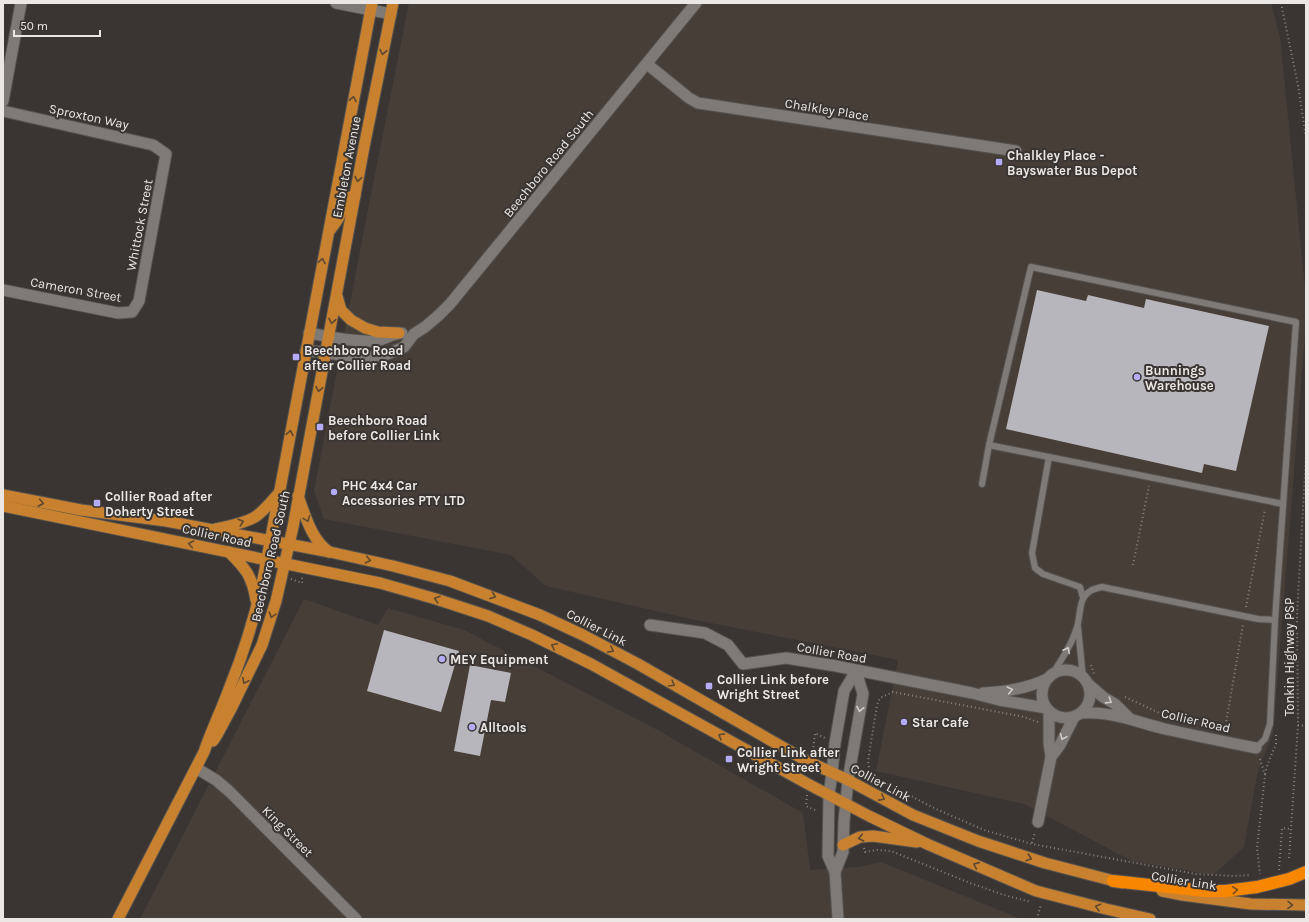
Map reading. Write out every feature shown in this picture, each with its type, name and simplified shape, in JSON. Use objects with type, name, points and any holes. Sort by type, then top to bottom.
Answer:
[{"type":"highway","points":[[1113,881],[1205,891],[1225,891],[1257,887],[1289,879],[1306,872]]},
{"type":"main road","name":"Embleton Avenue","points":[[309,333],[371,6]]},
{"type":"main road","name":"Embleton Avenue","points":[[329,336],[392,8]]},
{"type":"main road","points":[[327,234],[340,215],[345,200],[348,197],[355,196]]},
{"type":"main road","points":[[336,294],[341,310],[351,320],[365,328],[378,332],[399,333]]},
{"type":"main road","name":"Beechboro Road South","points":[[118,919],[204,752],[237,669],[257,606],[267,560],[309,333]]},
{"type":"main road","name":"Beechboro Road South","points":[[204,752],[218,735],[247,677],[262,645],[276,601],[289,545],[329,336]]},
{"type":"main road","points":[[212,530],[239,523],[254,517],[267,507],[279,493]]},
{"type":"main road","name":"Collier Road","points":[[3,495],[81,510],[149,518],[289,545]]},
{"type":"main road","points":[[298,496],[311,531],[317,541],[330,552]]},
{"type":"main road","name":"Collier Road","points":[[3,506],[285,563]]},
{"type":"main road","name":"Collier Link","points":[[289,545],[330,552],[393,566],[450,581],[540,615],[583,635],[631,661],[805,760],[848,780],[913,815],[978,841],[1045,863],[1113,881],[1182,895],[1251,904],[1306,906]]},
{"type":"main road","points":[[229,552],[248,573],[253,584],[257,606]]},
{"type":"main road","points":[[285,563],[408,590],[488,616],[532,635],[590,664],[808,784],[927,844],[1036,891],[1150,919]]},
{"type":"main road","points":[[843,845],[860,837],[873,836],[927,844]]},
{"type":"street","points":[[3,101],[22,3]]},
{"type":"street","points":[[336,3],[392,8]]},
{"type":"street","name":"Beechboro Road South","points":[[306,350],[362,358],[385,355],[404,347],[414,334],[434,319],[450,304],[696,3]]},
{"type":"street","name":"Chalkley Place","points":[[647,64],[689,98],[698,103],[1016,151]]},
{"type":"street","name":"Sproxton Way","points":[[3,112],[153,145],[166,154]]},
{"type":"street","name":"Whittock Street","points":[[139,301],[166,154]]},
{"type":"street","name":"Cameron Street","points":[[3,290],[118,313],[132,312],[139,301]]},
{"type":"street","points":[[309,333],[349,340],[376,341],[399,333],[414,334]]},
{"type":"street","name":"Collier Road","points":[[650,625],[705,633],[728,645],[743,664],[786,658],[836,666],[972,693],[1047,710]]},
{"type":"street","points":[[838,919],[835,872],[828,856],[829,795],[844,691],[856,670]]},
{"type":"street","points":[[835,872],[843,852],[845,803],[863,694],[856,670]]},
{"type":"street","points":[[1051,757],[1060,745],[1077,715],[1086,707],[1090,692],[1089,680],[1069,670],[1061,670],[1050,676],[1043,686],[1041,693],[1042,701],[1051,714],[1066,718],[1077,715]]},
{"type":"street","name":"Collier Road","points":[[972,693],[1004,692],[1034,685],[1050,676]]},
{"type":"street","name":"Collier Road","points":[[1089,680],[1104,697],[1115,704],[1130,718]]},
{"type":"street","points":[[1038,822],[1051,757],[1047,710]]},
{"type":"street","name":"Collier Road","points":[[1077,715],[1094,712],[1130,718],[1164,728],[1256,748]]},
{"type":"street","name":"King Street","points":[[196,768],[226,788],[356,919]]},
{"type":"lane","points":[[982,484],[989,445],[1031,267],[1296,322],[1283,504],[1270,724],[1265,739],[1256,748]]},
{"type":"lane","points":[[989,445],[1283,504]]},
{"type":"lane","points":[[1049,457],[1032,554],[1035,568],[1043,574],[1080,587],[1083,598],[1077,626],[1063,657],[1050,676]]},
{"type":"lane","points":[[1083,598],[1090,590],[1102,587],[1258,619],[1276,620]]},
{"type":"lane","points":[[1077,626],[1089,680]]},
{"type":"path","points":[[1281,3],[1298,85],[1306,138]]},
{"type":"path","name":"Tonkin Highway PSP","points":[[1289,858],[1298,724],[1297,615],[1306,456]]},
{"type":"path","points":[[1133,565],[1150,481]]},
{"type":"path","points":[[1089,680],[1090,663]]},
{"type":"path","points":[[1123,696],[1166,716],[1231,731]]},
{"type":"path","points":[[921,697],[1024,717],[1042,724]]},
{"type":"path","points":[[1298,724],[1306,726]]},
{"type":"path","points":[[1256,748],[1265,775],[1257,848],[1260,874]]},
{"type":"path","points":[[1028,857],[1038,822]]},
{"type":"path","points":[[1279,870],[1282,828],[1290,829]]},
{"type":"path","points":[[865,852],[891,850],[970,883],[1004,895],[1041,904],[1036,919]]},
{"type":"shaded area","points":[[409,3],[1271,3],[1280,37],[1306,298],[1306,322],[1273,734],[1258,770],[1244,847],[1213,875],[1132,861],[1024,804],[876,771],[898,660],[691,619],[546,586],[511,555],[324,519],[314,491]]},
{"type":"shaded area","points":[[304,599],[378,625],[388,608],[464,630],[654,728],[803,813],[810,870],[859,867],[881,862],[1021,919],[140,919]]},
{"type":"building","name":"Bunnings Warehouse","points":[[1037,290],[1086,301],[1088,295],[1144,308],[1146,299],[1269,326],[1236,471],[1204,464],[1202,473],[1006,429]]},
{"type":"building","points":[[384,630],[459,651],[441,712],[367,691]]},
{"type":"building","name":"Alltools","points":[[470,665],[511,673],[505,702],[491,700],[480,756],[454,751]]},
{"type":"place","name":"Chalkley Place - Bayswater Bus Depot","points":[[999,162]]},
{"type":"place","name":"Beechboro Road after Collier Road","points":[[296,357]]},
{"type":"place","name":"Bunnings Warehouse","points":[[1137,377]]},
{"type":"place","name":"Beechboro Road before Collier Link","points":[[320,427]]},
{"type":"place","name":"PHC 4x4 Car Accessories PTY LTD","points":[[334,492]]},
{"type":"place","name":"Collier Road after Doherty Street","points":[[97,503]]},
{"type":"place","name":"MEY Equipment","points":[[442,659]]},
{"type":"place","name":"Collier Link before Wright Street","points":[[709,686]]},
{"type":"place","name":"Star Cafe","points":[[904,722]]},
{"type":"place","name":"Alltools","points":[[472,727]]},
{"type":"place","name":"Collier Link after Wright Street","points":[[729,759]]}]
